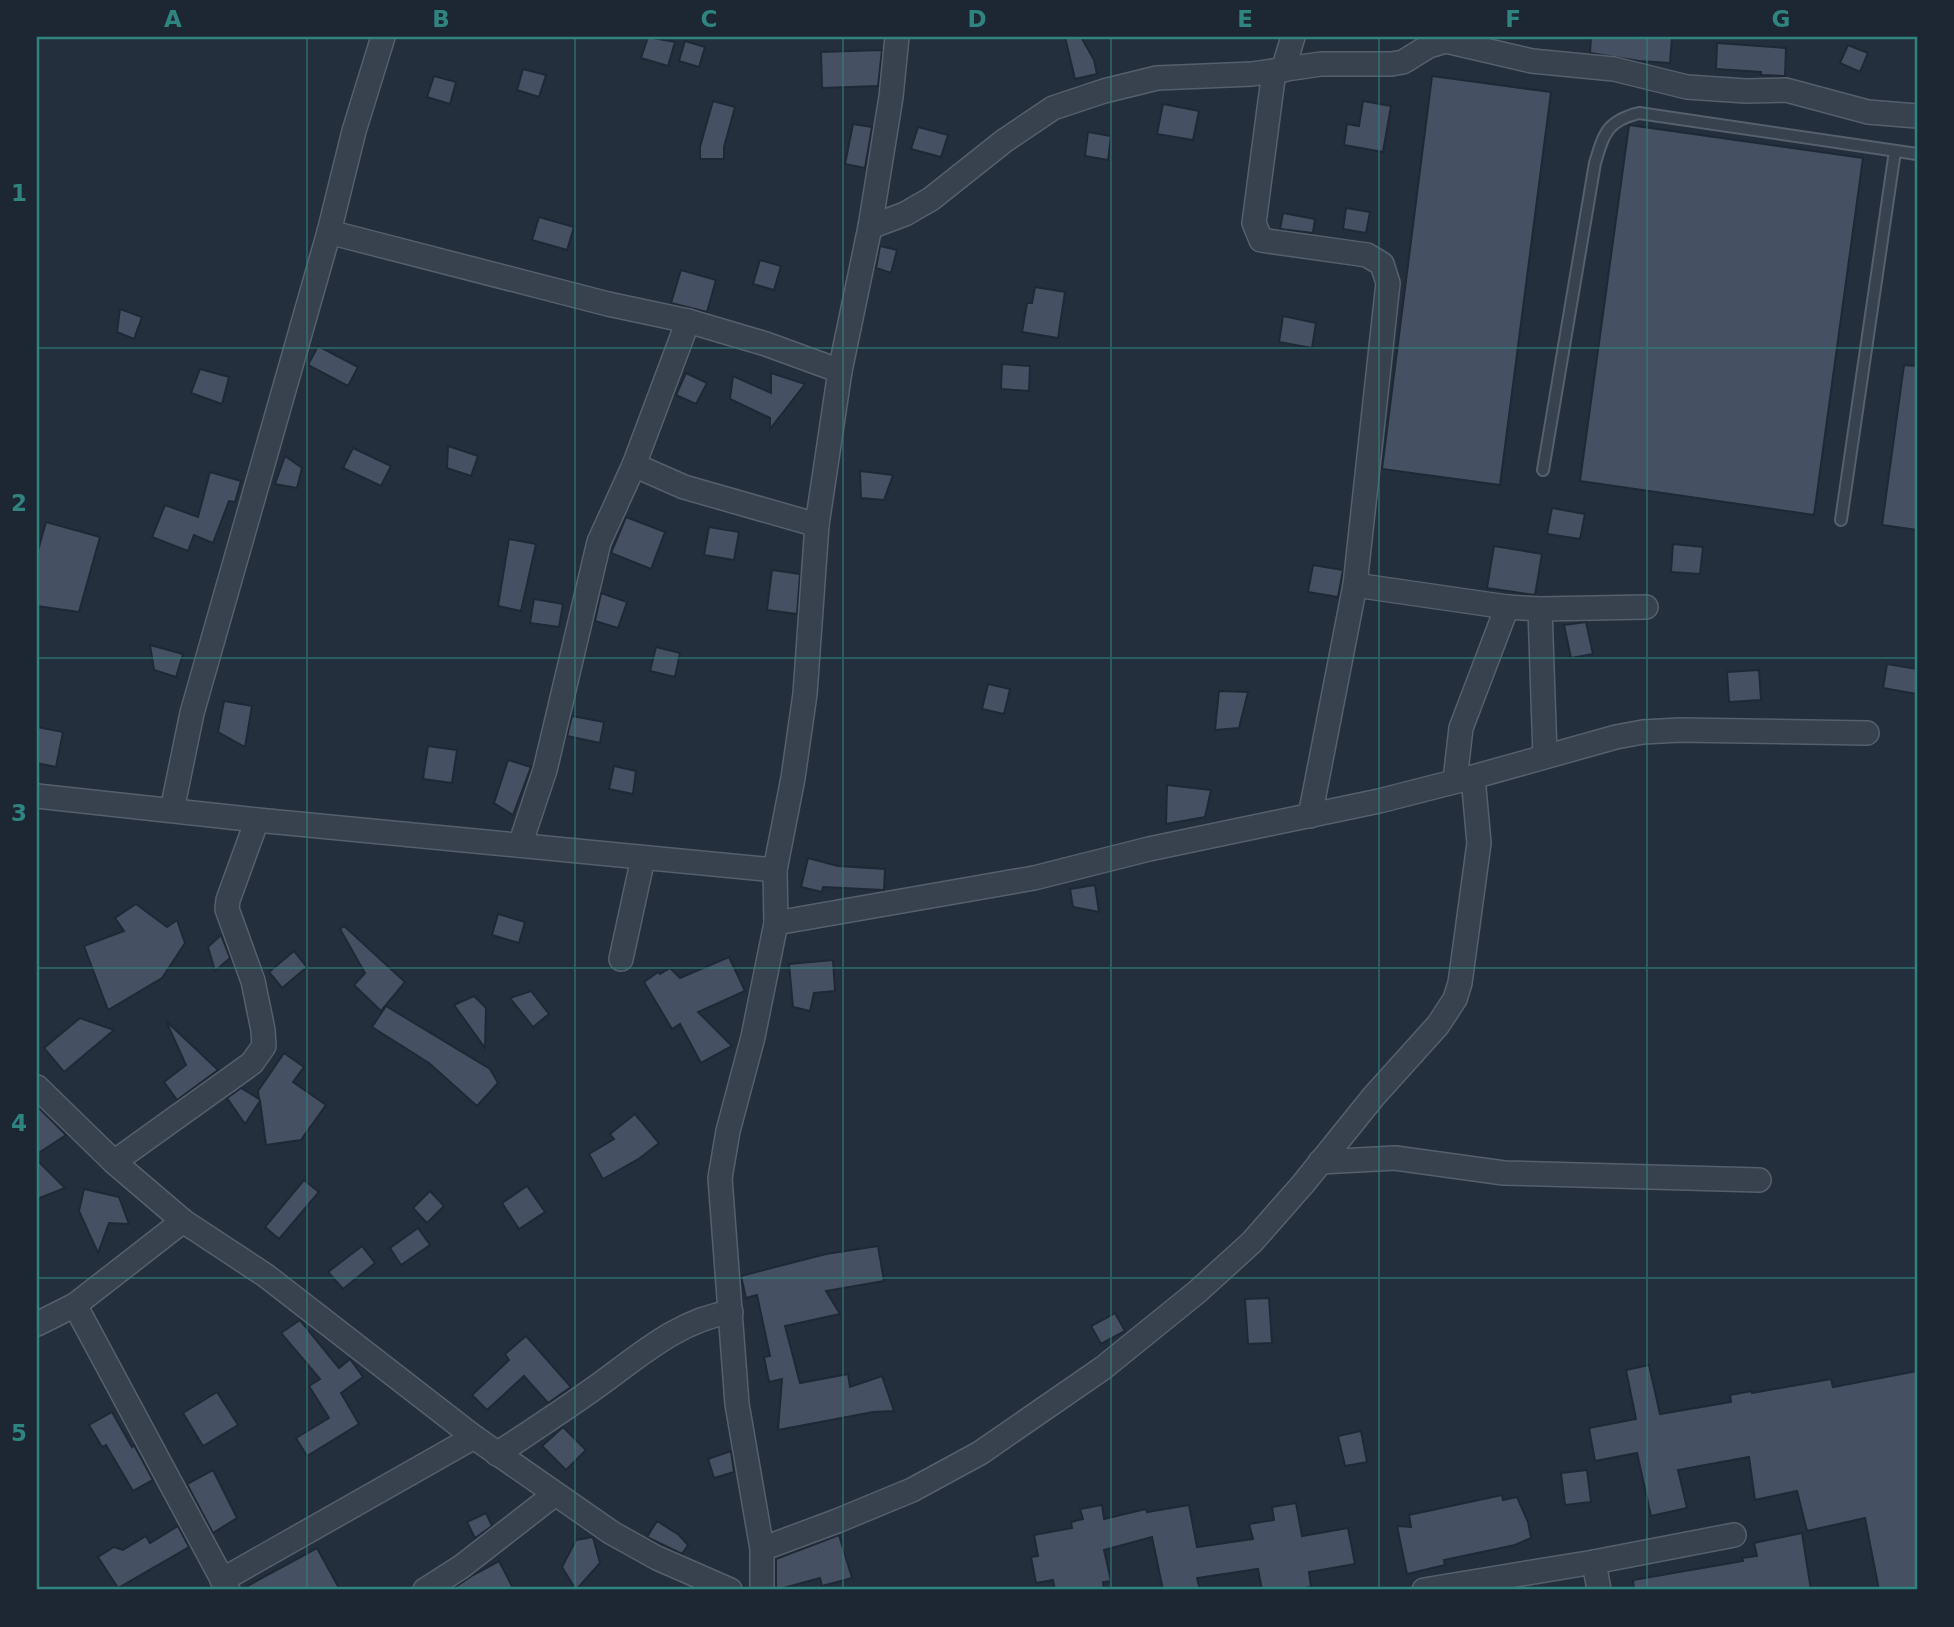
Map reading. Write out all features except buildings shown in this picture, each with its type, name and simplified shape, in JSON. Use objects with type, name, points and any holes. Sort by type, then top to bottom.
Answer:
[{"type":"street","points":[[172,810],[192,713],[329,232],[354,131],[383,37]]},
{"type":"street","points":[[762,1590],[762,1549],[737,1404],[720,1178],[728,1131],[753,1037],[776,923],[775,870],[793,778],[805,695],[817,525],[840,371],[870,227],[891,97],[897,37]]},
{"type":"street","points":[[1293,37],[1278,71],[1254,223],[1261,240],[1367,255],[1382,264],[1388,283],[1355,585],[1310,816]]},
{"type":"street","points":[[870,227],[905,215],[931,199],[1004,141],[1053,108],[1104,91],[1157,78],[1278,71],[1321,64],[1403,62],[1439,42],[1456,41],[1532,61],[1614,69],[1687,87],[1746,92],[1786,90],[1868,112],[1917,116]]},
{"type":"street","points":[[329,232],[608,304],[688,321],[766,344],[840,371]]},
{"type":"street","points":[[520,845],[545,771],[599,542],[634,465],[688,321]]},
{"type":"street","points":[[634,465],[684,487],[817,525]]},
{"type":"street","points":[[1355,585],[1507,607],[1646,607]]},
{"type":"street","points":[[762,1549],[912,1490],[979,1453],[1102,1368],[1224,1269],[1252,1241],[1374,1096],[1438,1025],[1455,999],[1460,983],[1479,843],[1464,779],[1461,727],[1507,607]]},
{"type":"street","points":[[1540,609],[1545,756]]},
{"type":"street","points":[[776,923],[1034,878],[1149,849],[1379,801],[1643,732],[1680,730],[1867,733]]},
{"type":"street","points":[[37,796],[775,870]]},
{"type":"street","points":[[114,1162],[252,1063],[264,1046],[253,981],[226,909],[257,820]]},
{"type":"street","points":[[621,960],[643,858]]},
{"type":"street","points":[[37,1087],[114,1162],[183,1221],[265,1275],[497,1454],[612,1533],[657,1558],[730,1590]]},
{"type":"street","points":[[1320,1162],[1395,1158],[1504,1173],[1759,1180]]},
{"type":"street","points":[[37,1324],[75,1305],[183,1221]]},
{"type":"street","points":[[75,1305],[225,1585],[474,1437]]},
{"type":"street","points":[[497,1454],[663,1339],[693,1321],[731,1312]]},
{"type":"street","points":[[425,1590],[461,1567],[555,1494]]},
{"type":"street","points":[[1424,1590],[1594,1562],[1734,1535]]},
{"type":"street","points":[[1594,1562],[1599,1590]]},
{"type":"lane","points":[[1544,470],[1595,163],[1607,129],[1621,118],[1639,113],[1917,154]]},
{"type":"lane","points":[[1841,520],[1895,151]]}]
